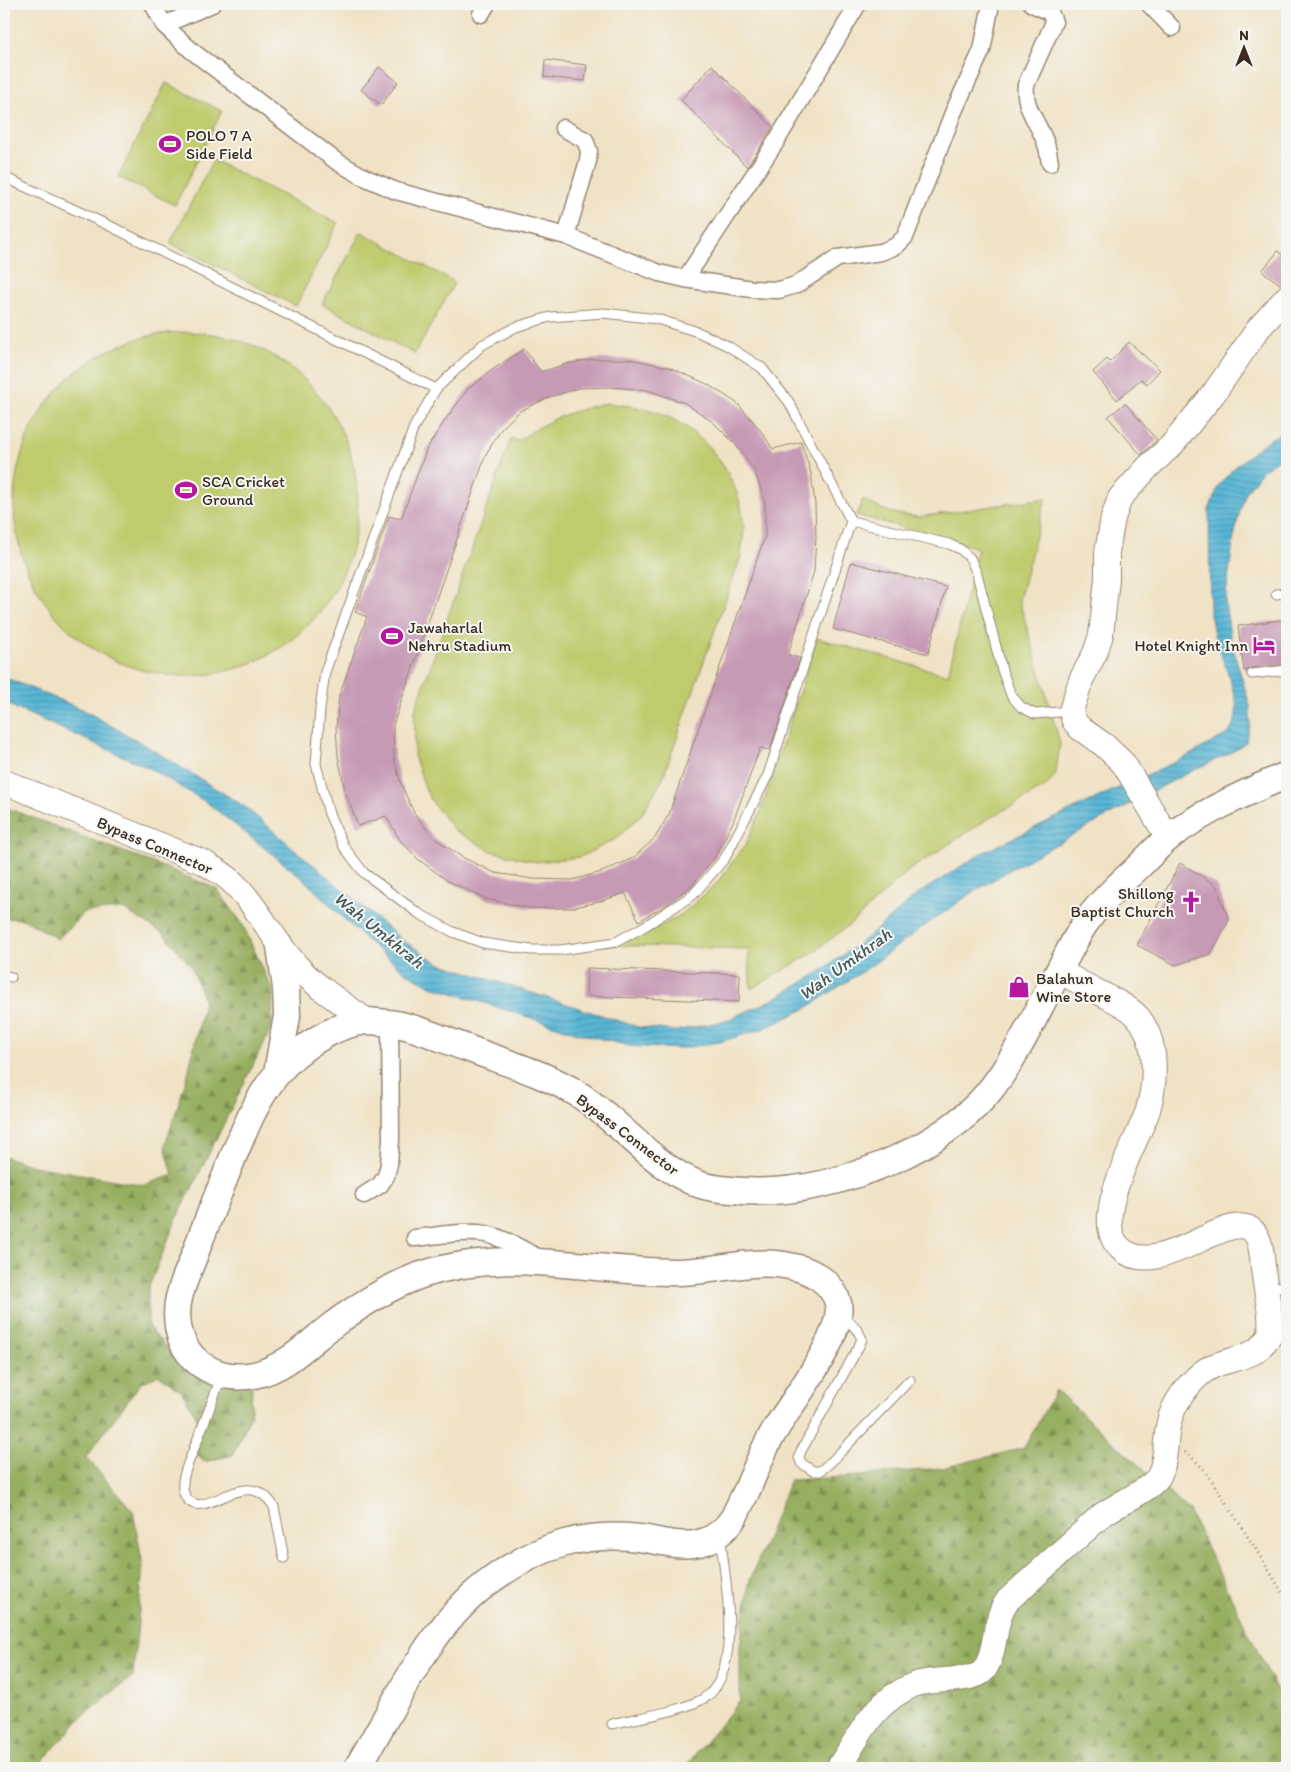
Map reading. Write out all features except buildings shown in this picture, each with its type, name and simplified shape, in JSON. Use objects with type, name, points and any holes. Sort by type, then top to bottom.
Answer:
[{"type":"main road","name":"Bypass Connector","points":[[378,1022],[423,1031],[550,1080],[578,1095],[613,1121],[648,1153],[699,1184],[724,1189],[782,1192],[841,1180],[884,1164],[918,1148],[958,1122],[987,1094],[999,1078],[1012,1058],[1087,921],[1123,881],[1168,838],[1200,817],[1287,775]]},
{"type":"main road","points":[[277,1073],[287,1016],[286,988],[280,947]]},
{"type":"main road","points":[[357,1768],[425,1652],[471,1596],[496,1576],[531,1555],[563,1542],[598,1536],[633,1537],[683,1545],[703,1543],[719,1534],[732,1521],[771,1437],[829,1342],[837,1325],[839,1312],[837,1298],[829,1286],[819,1277],[786,1264],[760,1264],[681,1272],[620,1270],[547,1262],[496,1261],[459,1264],[396,1284],[365,1303],[281,1365],[264,1373],[244,1377],[222,1375],[206,1369],[193,1358],[183,1344],[178,1330],[179,1296],[212,1208],[256,1106],[277,1073],[300,1052],[322,1036],[343,1026],[378,1022]]},
{"type":"street","points":[[153,4],[164,25],[192,51],[336,161],[364,177],[396,191],[566,236],[659,273],[685,279],[752,289],[779,290],[796,285],[838,258],[880,252],[896,246],[905,237],[953,113],[982,50],[991,4]]},
{"type":"street","points":[[164,25],[212,4]]},
{"type":"street","points":[[685,279],[777,140],[858,4]]},
{"type":"street","points":[[1032,4],[1050,12],[1054,22],[1026,86],[1025,94],[1026,104],[1046,143],[1050,163]]},
{"type":"street","points":[[1149,4],[1172,28]]},
{"type":"street","points":[[563,128],[585,140],[589,151],[588,161],[566,236]]},
{"type":"street","points":[[1168,838],[1124,764],[1081,729],[1074,721],[1071,711],[1081,680],[1095,653],[1101,635],[1106,588],[1107,552],[1113,518],[1120,498],[1172,445],[1214,393],[1258,329],[1287,297]]},
{"type":"street","name":"Bypass Connector","points":[[4,782],[205,863],[230,879],[243,894],[280,947],[315,984],[378,1022]]},
{"type":"street","points":[[838,1768],[873,1714],[887,1700],[915,1684],[934,1680],[970,1677],[982,1673],[988,1666],[998,1620],[1008,1600],[1102,1515],[1151,1485],[1159,1476],[1171,1414],[1184,1392],[1208,1367],[1240,1358],[1256,1351],[1270,1336],[1270,1306],[1276,1287],[1256,1234],[1251,1230],[1231,1227],[1150,1259],[1128,1255],[1117,1245],[1111,1232],[1110,1224],[1113,1198],[1148,1111],[1154,1074],[1150,1036],[1134,1013],[1059,971]]},
{"type":"street","points":[[364,1195],[380,1185],[386,1176],[392,1139],[378,1022]]},
{"type":"street","points":[[415,1238],[486,1234],[506,1241],[547,1262]]},
{"type":"lane","points":[[4,177],[112,227],[436,389]]},
{"type":"lane","points":[[604,313],[658,319],[698,332],[721,342],[762,368],[789,402],[851,521],[768,775],[725,858],[693,895],[645,926],[616,942],[561,950],[532,950],[483,943],[453,932],[418,913],[364,874],[344,847],[329,814],[316,764],[325,672],[414,427],[436,389],[482,345],[516,327],[550,317],[604,313]]},
{"type":"lane","points":[[851,521],[949,544],[960,549],[970,558],[977,574],[1002,670],[1011,696],[1021,707],[1035,714],[1071,711]]},
{"type":"lane","points":[[1276,594],[1287,593]]},
{"type":"lane","points":[[1252,674],[1287,670]]},
{"type":"lane","points":[[839,1312],[858,1331],[862,1339],[801,1451],[799,1457],[801,1463],[813,1471],[820,1471],[910,1380]]},
{"type":"lane","points":[[222,1375],[187,1467],[183,1482],[184,1493],[188,1500],[195,1505],[251,1488],[261,1494],[270,1500],[274,1506],[284,1558]]},
{"type":"lane","points":[[612,1724],[671,1710],[702,1700],[714,1690],[724,1672],[728,1639],[729,1605],[719,1534]]},
{"type":"path","points":[[1166,1440],[1195,1460],[1209,1476],[1270,1570],[1287,1601]]},
{"type":"green space","name":"POLO 7 A Side Field","points":[[166,83],[222,111],[175,205],[118,177]]},
{"type":"green space","points":[[213,160],[338,223],[296,306],[170,243]]},
{"type":"green space","points":[[361,232],[455,282],[415,354],[322,304]]},
{"type":"green space","name":"SCA Cricket Ground","points":[[186,332],[220,335],[252,345],[282,361],[308,382],[329,408],[345,438],[355,470],[358,504],[355,538],[345,570],[329,600],[308,626],[282,647],[252,663],[220,673],[186,676],[152,673],[120,663],[90,647],[64,626],[43,600],[27,570],[17,538],[14,504],[17,470],[27,438],[43,408],[64,382],[90,361],[120,345],[152,335]]},
{"type":"green space","points":[[606,403],[651,410],[668,417],[685,426],[712,451],[723,466],[739,500],[744,523],[741,556],[662,780],[642,814],[616,839],[580,857],[536,862],[491,851],[454,830],[429,798],[414,756],[415,710],[511,438],[518,441],[560,417]]},
{"type":"green space","points":[[1046,498],[1019,600],[1060,743],[1056,773],[1047,786],[983,822],[908,871],[853,922],[811,954],[751,989],[748,949],[600,945],[644,935],[681,915],[716,884],[746,844],[760,813],[817,638],[948,675],[978,548],[856,515],[863,499],[876,507],[890,512],[919,517]]},
{"type":"green space","points":[[4,807],[217,889],[242,923],[273,991],[272,1027],[177,1218],[148,1289],[148,1326],[171,1353],[198,1373],[252,1385],[251,1415],[233,1455],[204,1462],[188,1446],[197,1418],[182,1392],[159,1375],[141,1383],[86,1457],[133,1511],[143,1566],[133,1676],[85,1714],[36,1768],[4,1768],[4,1156],[33,1166],[144,1185],[173,1175],[165,1146],[188,1074],[204,1001],[191,966],[164,934],[123,909],[85,912],[58,939],[23,919],[4,918]]},
{"type":"green space","points":[[1056,1390],[1189,1511],[1287,1711],[1287,1768],[684,1768],[740,1701],[740,1646],[749,1583],[790,1480],[942,1468],[1024,1448]]},
{"type":"water","name":"Wah Umkhrah","points":[[1287,429],[1287,452],[1262,471],[1246,492],[1233,542],[1225,603],[1231,641],[1250,706],[1250,725],[1246,742],[1234,751],[1176,779],[1011,869],[966,897],[868,968],[805,1009],[763,1029],[719,1042],[678,1049],[629,1046],[578,1033],[431,986],[405,972],[365,939],[301,877],[206,802],[149,768],[4,703],[4,677],[84,710],[145,745],[244,806],[402,940],[439,963],[638,1027],[676,1031],[724,1021],[770,1001],[815,975],[869,936],[919,893],[982,853],[1184,758],[1229,733],[1235,722],[1237,705],[1229,676],[1215,639],[1210,614],[1209,510],[1219,485],[1236,466],[1269,439]]},
{"type":"place","name":"POLO 7 A Side Field","points":[[170,144]]},
{"type":"place","name":"SCA Cricket Ground","points":[[186,490]]},
{"type":"place","name":"Jawaharlal Nehru Stadium","points":[[392,636]]},
{"type":"place","name":"Hotel Knight Inn","points":[[1264,645]]},
{"type":"place","name":"Shillong Baptist Church","points":[[1191,902]]},
{"type":"place","name":"Balahun Wine Store","points":[[1019,987]]}]
